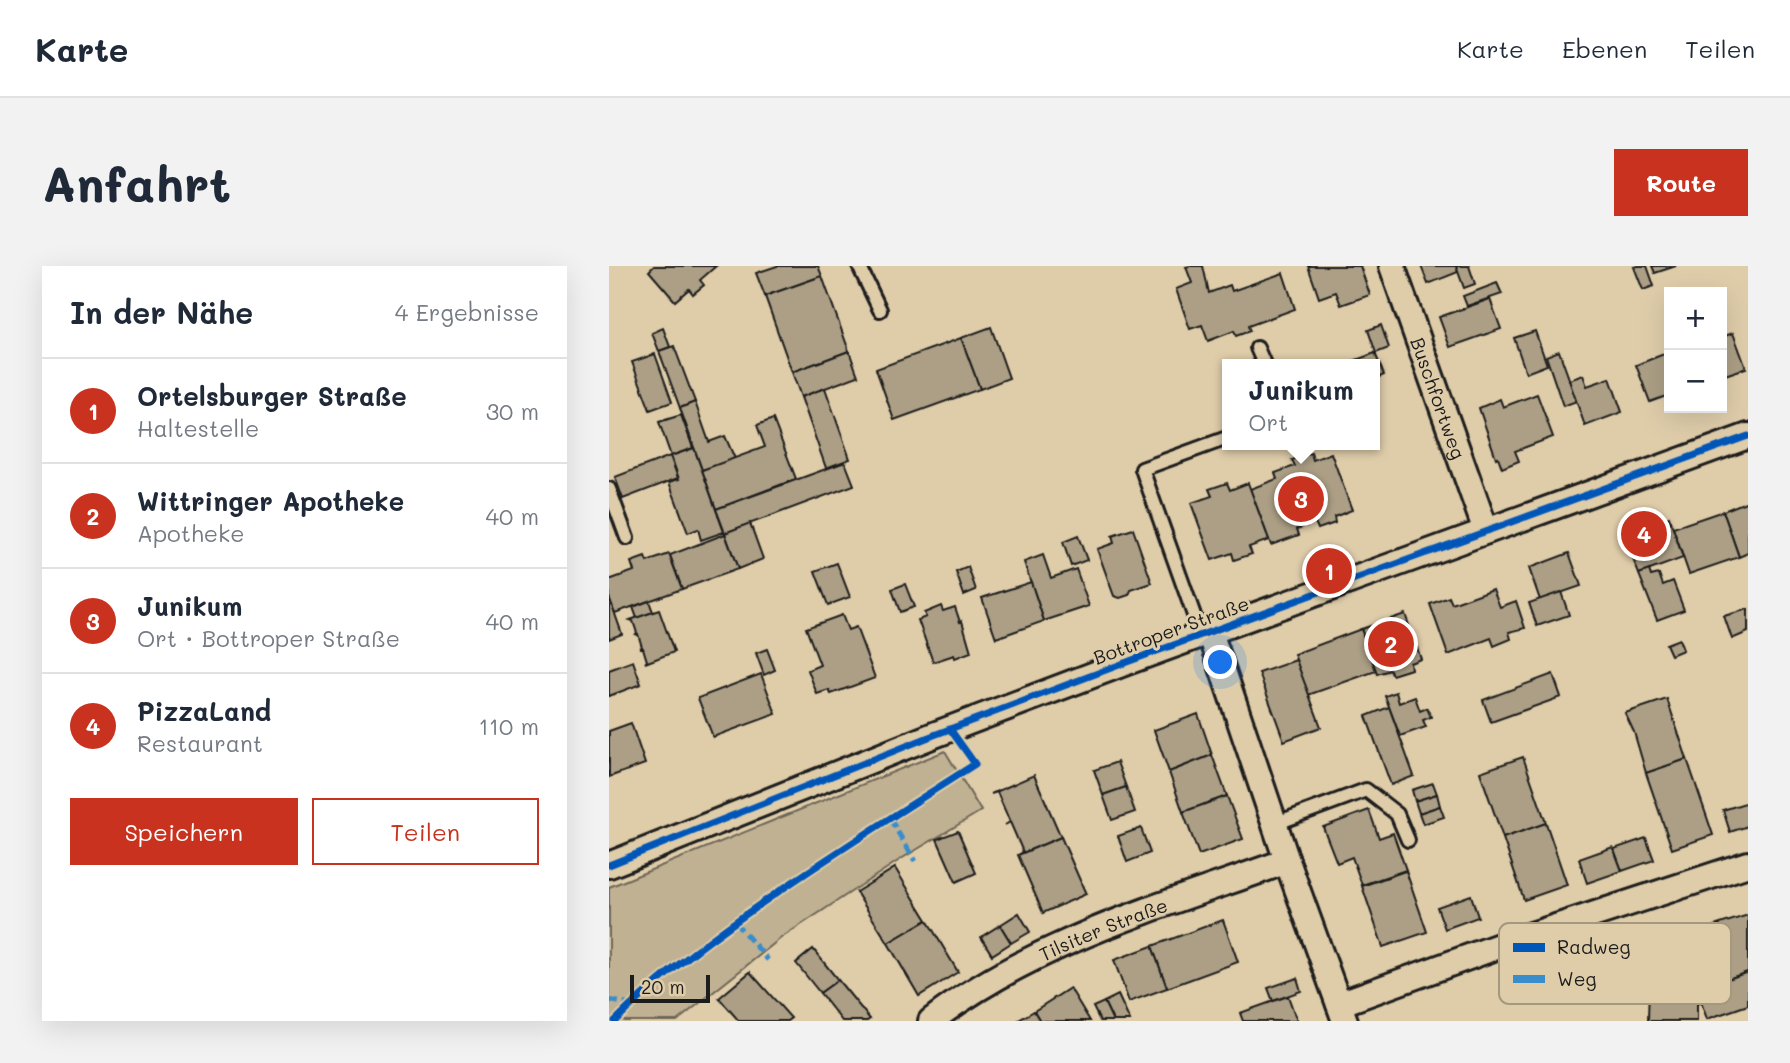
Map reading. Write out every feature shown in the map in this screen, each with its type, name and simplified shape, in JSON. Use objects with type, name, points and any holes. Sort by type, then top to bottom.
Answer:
[{"type":"street","name":"Buschfortweg","points":[[1392,266],[1486,531]]},
{"type":"street","name":"Bottroper Straße","points":[[609,865],[934,735],[1748,436]]},
{"type":"street","points":[[1206,633],[1342,1012],[1499,947]]},
{"type":"street","name":"Tilsiter Straße","points":[[931,1021],[987,984],[1065,942],[1287,861]]},
{"type":"street","points":[[1568,923],[1748,864]]},
{"type":"lane","points":[[859,266],[880,310]]},
{"type":"lane","points":[[1257,348],[1262,359]]},
{"type":"lane","points":[[1206,633],[1142,469],[1222,440]]},
{"type":"lane","points":[[609,489],[627,538]]},
{"type":"lane","points":[[1274,824],[1366,790],[1397,814],[1408,840]]},
{"type":"shaded area","points":[[945,751],[981,811],[901,859],[781,938],[677,1021],[609,1021],[609,887]]},
{"type":"building","points":[[654,266],[716,266],[700,280],[704,285],[693,294],[689,289],[675,301],[649,271]]},
{"type":"building","points":[[777,266],[818,266],[822,276],[765,296],[756,273]]},
{"type":"building","points":[[1203,266],[1209,293],[1230,285],[1232,291],[1283,273],[1295,309],[1248,326],[1250,331],[1236,336],[1234,331],[1208,341],[1202,325],[1190,329],[1176,289],[1192,283],[1186,267]]},
{"type":"building","points":[[1308,266],[1360,266],[1370,295],[1341,305],[1336,292],[1319,298]]},
{"type":"building","points":[[1421,266],[1456,266],[1458,272],[1428,284]]},
{"type":"building","points":[[1456,266],[1469,266],[1475,284],[1464,288]]},
{"type":"building","points":[[1647,266],[1654,286],[1643,290],[1634,267]]},
{"type":"building","points":[[1652,266],[1676,266],[1655,273]]},
{"type":"building","points":[[822,276],[849,351],[792,372],[765,296]]},
{"type":"building","points":[[1497,283],[1502,294],[1467,306],[1463,296]]},
{"type":"building","points":[[1490,299],[1501,329],[1450,347],[1439,317]]},
{"type":"building","points":[[1381,325],[1389,348],[1376,353],[1368,330]]},
{"type":"building","points":[[991,327],[1009,378],[980,389],[961,338]]},
{"type":"building","points":[[663,328],[670,347],[659,351],[652,333]]},
{"type":"building","points":[[1535,331],[1547,365],[1526,373],[1514,338]]},
{"type":"building","points":[[1733,333],[1746,368],[1727,374],[1727,350],[1727,335]]},
{"type":"building","points":[[961,338],[980,389],[894,420],[876,369]]},
{"type":"building","points":[[674,346],[695,402],[680,408],[659,351]]},
{"type":"building","points":[[849,351],[858,376],[801,397],[792,372]]},
{"type":"building","points":[[1559,351],[1577,401],[1563,406],[1546,356]]},
{"type":"building","points":[[1375,353],[1377,359],[1358,359]]},
{"type":"building","points":[[655,354],[672,402],[650,410],[632,362]]},
{"type":"building","points":[[1664,354],[1664,397],[1650,402],[1636,365]]},
{"type":"building","points":[[1583,375],[1587,386],[1610,378],[1622,412],[1585,426],[1569,380]]},
{"type":"building","points":[[825,388],[850,459],[826,468],[801,397]]},
{"type":"building","points":[[1537,394],[1553,437],[1515,451],[1519,461],[1502,468],[1479,408],[1500,399],[1503,407]]},
{"type":"building","points":[[695,402],[709,442],[725,436],[735,459],[702,470],[680,408]]},
{"type":"building","points":[[681,415],[693,448],[671,456],[659,422]]},
{"type":"building","points":[[773,419],[796,479],[716,509],[702,470],[765,447],[757,425]]},
{"type":"building","points":[[694,448],[724,532],[701,540],[698,529],[688,533],[669,482],[679,479],[671,456]]},
{"type":"building","points":[[1311,453],[1313,460],[1331,453],[1352,510],[1334,517],[1335,523],[1318,529],[1315,522],[1297,529],[1299,535],[1271,545],[1250,489],[1277,479],[1275,473],[1295,466],[1292,460]]},
{"type":"building","points":[[670,456],[678,478],[623,499],[615,477]]},
{"type":"building","points":[[845,462],[854,485],[725,533],[716,509]]},
{"type":"building","points":[[1227,483],[1230,490],[1248,483],[1269,540],[1249,547],[1252,554],[1234,560],[1232,553],[1212,560],[1191,503],[1212,496],[1209,489]]},
{"type":"building","points":[[1748,501],[1748,553],[1739,557],[1723,511]]},
{"type":"building","points":[[1723,511],[1739,557],[1689,574],[1673,528]]},
{"type":"building","points":[[1669,517],[1683,558],[1639,574],[1623,534]]},
{"type":"building","points":[[750,523],[763,559],[738,569],[725,533]]},
{"type":"building","points":[[1133,529],[1152,583],[1131,590],[1129,595],[1120,598],[1114,596],[1097,549],[1114,543],[1112,536]]},
{"type":"building","points":[[725,534],[738,569],[682,589],[670,555]]},
{"type":"building","points":[[1078,536],[1087,560],[1071,566],[1063,542]]},
{"type":"building","points":[[1569,553],[1581,586],[1540,600],[1529,568]]},
{"type":"building","points":[[669,554],[682,589],[615,613],[609,597],[609,580],[634,571],[631,562],[645,557],[647,562]]},
{"type":"building","points":[[1043,555],[1051,578],[1076,569],[1089,606],[1044,621],[1024,562]]},
{"type":"building","points":[[837,563],[850,597],[828,605],[815,571]]},
{"type":"building","points":[[968,567],[976,590],[964,595],[956,572]]},
{"type":"building","points":[[1649,570],[1651,576],[1659,574],[1663,585],[1673,581],[1684,610],[1657,620],[1639,574]]},
{"type":"building","points":[[1031,582],[1044,621],[996,638],[982,598]]},
{"type":"building","points":[[905,584],[914,607],[900,612],[892,589]]},
{"type":"building","points":[[1493,589],[1500,607],[1516,601],[1525,628],[1509,632],[1511,639],[1494,646],[1491,638],[1448,655],[1430,604],[1449,597],[1452,604]]},
{"type":"building","points":[[1561,592],[1569,615],[1537,626],[1529,603]]},
{"type":"building","points":[[609,597],[622,634],[609,639]]},
{"type":"building","points":[[649,601],[653,612],[637,618],[633,607]]},
{"type":"building","points":[[941,606],[943,611],[955,607],[971,652],[933,662],[918,620],[926,617],[924,613]]},
{"type":"building","points":[[1748,609],[1748,632],[1732,639],[1724,616]]},
{"type":"building","points":[[659,610],[674,652],[645,663],[647,661],[643,648],[640,648],[642,647],[638,634],[635,635],[637,633],[633,621],[630,620]]},
{"type":"building","points":[[1405,614],[1421,659],[1410,663],[1411,669],[1392,675],[1390,670],[1377,674],[1361,629]]},
{"type":"building","points":[[842,615],[848,630],[856,627],[875,678],[831,694],[829,690],[817,694],[808,670],[820,665],[806,628]]},
{"type":"building","points":[[1361,629],[1376,671],[1308,695],[1294,654]]},
{"type":"building","points":[[1679,639],[1683,650],[1671,655],[1666,644]]},
{"type":"building","points":[[767,649],[775,670],[764,675],[756,653]]},
{"type":"building","points":[[1296,660],[1321,727],[1284,741],[1259,673]]},
{"type":"building","points":[[633,661],[641,684],[609,696],[609,670]]},
{"type":"building","points":[[761,674],[776,714],[713,737],[698,698]]},
{"type":"building","points":[[1553,674],[1561,697],[1491,722],[1483,700]]},
{"type":"building","points":[[1396,692],[1399,703],[1415,697],[1420,711],[1427,708],[1431,717],[1423,720],[1426,727],[1400,736],[1385,696]]},
{"type":"building","points":[[1667,699],[1687,759],[1646,773],[1634,732],[1625,713]]},
{"type":"building","points":[[1389,707],[1414,776],[1391,785],[1366,716]]},
{"type":"building","points":[[1198,714],[1212,755],[1169,772],[1154,730]]},
{"type":"building","points":[[631,723],[645,764],[609,777],[609,731]]},
{"type":"building","points":[[1212,755],[1227,796],[1183,812],[1169,772]]},
{"type":"building","points":[[1523,757],[1546,823],[1503,838],[1480,772]]},
{"type":"building","points":[[1687,759],[1713,835],[1672,849],[1646,773]]},
{"type":"building","points":[[1117,762],[1126,787],[1103,795],[1094,770]]},
{"type":"building","points":[[1034,775],[1061,837],[1018,855],[1023,852],[997,792],[991,794]]},
{"type":"building","points":[[1433,783],[1437,794],[1415,801],[1412,790]]},
{"type":"building","points":[[1126,787],[1135,812],[1112,820],[1103,795]]},
{"type":"building","points":[[1437,794],[1440,806],[1419,813],[1415,801]]},
{"type":"building","points":[[1227,796],[1243,839],[1199,855],[1183,812]]},
{"type":"building","points":[[1748,802],[1748,826],[1730,832],[1723,810]]},
{"type":"building","points":[[1440,806],[1444,817],[1423,824],[1419,813]]},
{"type":"building","points":[[1369,810],[1379,838],[1393,833],[1406,870],[1362,885],[1352,857],[1337,863],[1323,827]]},
{"type":"building","points":[[1546,823],[1567,885],[1524,900],[1503,838]]},
{"type":"building","points":[[1141,828],[1150,853],[1127,862],[1118,836]]},
{"type":"building","points":[[958,831],[976,873],[956,882],[937,839]]},
{"type":"building","points":[[1061,837],[1086,894],[1043,913],[1018,855]]},
{"type":"building","points":[[1646,838],[1654,860],[1622,871],[1614,849]]},
{"type":"building","points":[[1613,847],[1622,871],[1587,883],[1579,859]]},
{"type":"building","points":[[895,868],[927,920],[888,943],[856,892]]},
{"type":"building","points":[[1406,871],[1427,932],[1383,947],[1362,886]]},
{"type":"building","points":[[1471,895],[1478,917],[1445,929],[1437,907]]},
{"type":"building","points":[[1019,913],[1030,932],[1011,943],[1000,925]]},
{"type":"building","points":[[1748,915],[1748,972],[1731,978],[1731,923],[1723,923]]},
{"type":"building","points":[[927,920],[958,972],[919,996],[888,943]]},
{"type":"building","points":[[1223,920],[1238,962],[1167,988],[1152,946]]},
{"type":"building","points":[[1000,925],[1011,943],[992,955],[981,937]]},
{"type":"building","points":[[1152,946],[1167,988],[1129,1002],[1114,960]]},
{"type":"building","points":[[813,949],[838,980],[820,993],[796,963]]},
{"type":"building","points":[[750,972],[791,1018],[787,1021],[739,1021],[719,998]]},
{"type":"building","points":[[1748,972],[1748,1005],[1707,1019],[1702,1004],[1731,1004],[1731,978]]},
{"type":"building","points":[[1297,978],[1301,991],[1273,1001],[1268,988]]},
{"type":"building","points":[[838,980],[870,1019],[842,1021],[820,993]]},
{"type":"building","points":[[1070,988],[1090,1021],[1040,1021],[1034,1011]]},
{"type":"building","points":[[1118,995],[1130,1021],[1113,1021],[1104,1002]]},
{"type":"building","points":[[1288,996],[1297,1021],[1243,1021],[1240,1013]]},
{"type":"building","points":[[1104,1002],[1113,1021],[1100,1021],[1093,1007]]},
{"type":"building","points":[[1648,1004],[1697,1004],[1697,1021],[1648,1021]]},
{"type":"building","points":[[1034,1011],[1040,1021],[1017,1021]]},
{"type":"marked path","points":[[890,819],[915,861]]},
{"type":"marked path","points":[[735,922],[768,960]]},
{"type":"marked path","points":[[609,1000],[631,1005]]},
{"type":"cycle path","points":[[609,865],[934,735],[1127,662],[1748,436]]},
{"type":"cycle path","points":[[615,1021],[664,976],[734,923],[834,854],[975,764],[950,729]]},
{"type":"place","name":"Junikum","points":[[1301,499]]},
{"type":"place","name":"PizzaLand","points":[[1644,534]]},
{"type":"place","name":"Ortelsburger Straße","points":[[1329,571]]},
{"type":"place","name":"Wittringer Apotheke","points":[[1391,644]]}]
